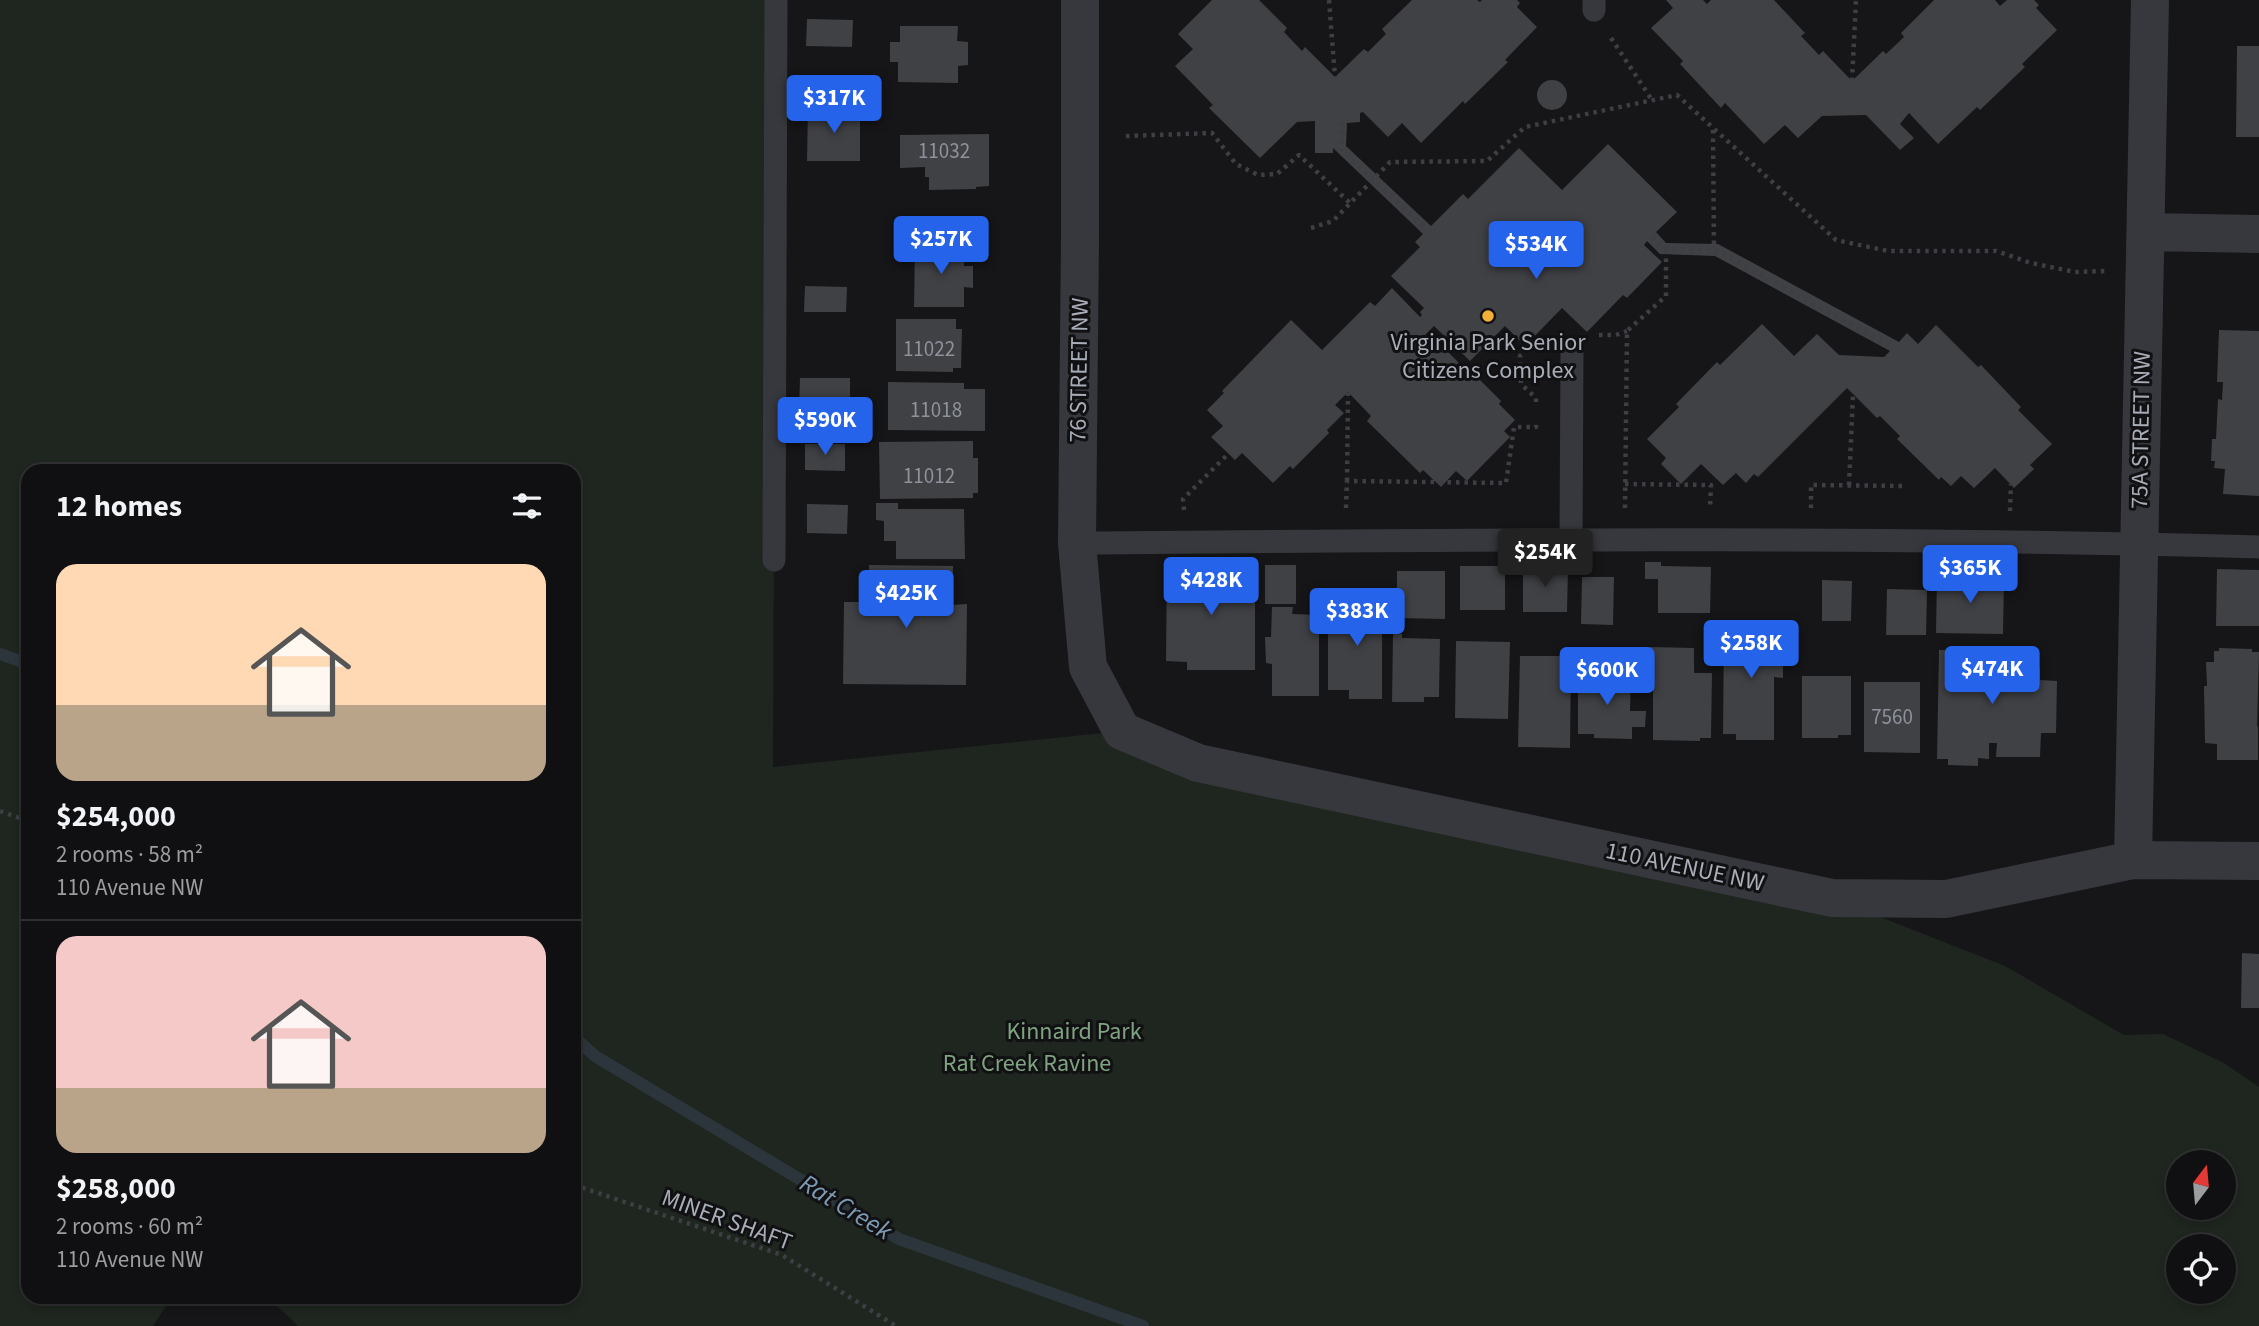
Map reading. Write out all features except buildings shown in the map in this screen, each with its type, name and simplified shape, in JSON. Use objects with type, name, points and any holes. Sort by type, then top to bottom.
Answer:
[{"type":"street","name":"76 STREET NW","points":[[1080,0],[1077,542],[1088,667],[1122,730]]},
{"type":"street","name":"75A STREET NW","points":[[2133,860],[2150,0]]},
{"type":"street","points":[[2146,232],[2259,234]]},
{"type":"street","name":"110 AVENUE NW","points":[[1122,730],[1198,763],[1832,898],[1946,899],[2133,860],[2259,861]]},
{"type":"lane","points":[[774,560],[776,0]]},
{"type":"lane","points":[[1571,540],[1572,349]]},
{"type":"lane","points":[[1077,542],[1624,540],[2259,547]]},
{"type":"path","points":[[1329,0],[1335,78]]},
{"type":"path","points":[[1852,81],[1856,0]]},
{"type":"path","points":[[1594,5],[1651,100]]},
{"type":"path","points":[[1311,228],[1333,221],[1390,162],[1487,162],[1525,127],[1677,95],[1836,240],[1888,251],[1996,251],[2075,272],[2145,271]]},
{"type":"path","points":[[1342,123],[1341,150],[1427,230]]},
{"type":"path","points":[[1713,130],[1714,249]]},
{"type":"path","points":[[1126,136],[1212,133],[1236,164],[1258,175],[1277,174],[1299,155],[1350,203]]},
{"type":"path","points":[[1592,335],[1616,335],[1627,331],[1666,296],[1666,252],[1652,237]]},
{"type":"path","points":[[1666,252],[1714,249],[1894,348]]},
{"type":"path","points":[[1624,540],[1627,331]]},
{"type":"path","points":[[1536,408],[1536,398],[1521,384],[1520,356],[1545,334]]},
{"type":"path","points":[[1346,541],[1348,392]]},
{"type":"path","points":[[1849,485],[1853,395]]},
{"type":"path","points":[[1347,481],[1506,482],[1514,427],[1536,427],[1536,418]]},
{"type":"path","points":[[1186,542],[1183,499],[1228,454]]},
{"type":"path","points":[[1625,484],[1711,485],[1710,541]]},
{"type":"path","points":[[1812,541],[1811,485],[1903,486]]},
{"type":"path","points":[[0,811],[21,818]]},
{"type":"path","name":"MINER SHAFT","points":[[581,1187],[782,1255],[896,1326]]},
{"type":"green space","name":"Kinnaird Park","points":[[0,0],[776,0],[773,767],[1122,731],[1832,898],[2005,966],[2124,1035],[2163,1034],[2224,1063],[2259,1087],[2259,1326],[298,1326],[275,1304],[581,1304],[581,464],[21,464],[21,1304],[167,1304],[153,1326],[0,1326]]},
{"type":"waterway","name":"Rat Creek","points":[[0,654],[21,662]]},
{"type":"waterway","name":"Rat Creek","points":[[581,1043],[595,1056],[899,1239],[1143,1326]]},
{"type":"place","name":"Virginia Park Senior Citizens Complex","points":[[1488,316]]},
{"type":"park label","name":"Rat Creek Ravine","points":[[1027,1063]]}]
